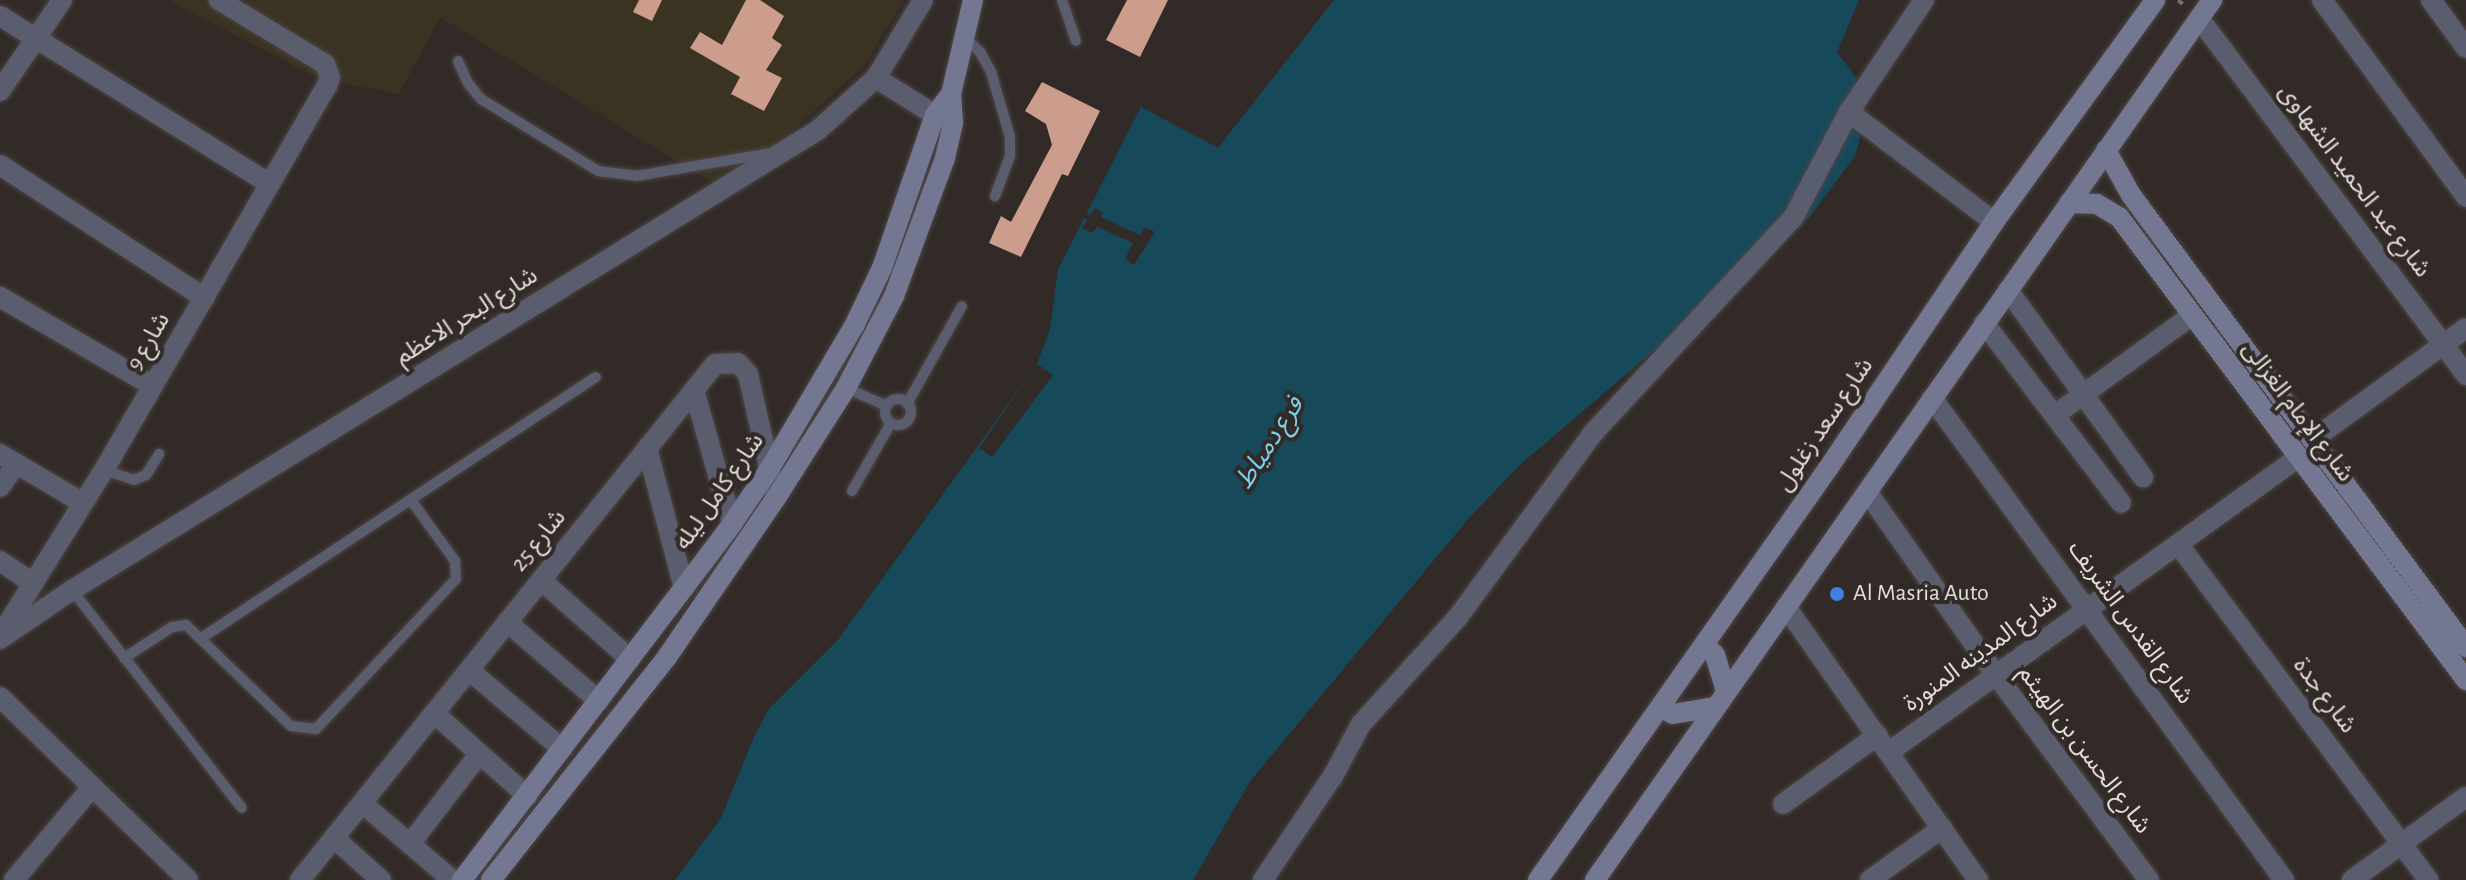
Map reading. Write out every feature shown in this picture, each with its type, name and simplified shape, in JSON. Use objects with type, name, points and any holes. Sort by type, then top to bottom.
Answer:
[{"type":"main road","name":"شارع كامل ليله","points":[[462,880],[732,524],[824,379],[882,268],[944,118],[973,0]]},
{"type":"main road","name":"شارع سعد زغلول","points":[[1538,880],[1994,222],[2155,0]]},
{"type":"main road","points":[[1601,877],[1720,699],[1868,493],[2212,0]]},
{"type":"main road","name":"شارع كامل ليله","points":[[491,880],[667,657],[776,498],[846,388],[910,257],[945,158],[944,118]]},
{"type":"main road","name":"شارع الإمام الغزالى","points":[[2106,150],[2131,195],[2466,647]]},
{"type":"main road","name":"شارع الإمام الغزالى","points":[[2069,203],[2097,204],[2119,217],[2466,680]]},
{"type":"main road","points":[[824,379],[846,388]]},
{"type":"main road","points":[[1701,649],[1709,649],[1715,655],[1720,699]]},
{"type":"main road","points":[[1664,702],[1664,709],[1673,714],[1720,699]]},
{"type":"street","points":[[0,91],[62,0]]},
{"type":"street","name":"شارع 9","points":[[0,638],[104,470],[327,86],[328,69],[219,0]]},
{"type":"street","name":"شارع البحر الاعظم","points":[[0,638],[72,590],[787,151],[844,109],[876,78],[923,0]]},
{"type":"street","points":[[1263,880],[1333,776],[1361,724],[1458,617],[1593,433],[1793,218],[1849,112],[1924,0]]},
{"type":"street","points":[[2322,0],[2466,197]]},
{"type":"street","points":[[2431,0],[2466,48]]},
{"type":"street","points":[[0,16],[270,184]]},
{"type":"street","name":"شارع عبد الحميد الشهاوى","points":[[2199,18],[2466,375]]},
{"type":"street","points":[[876,78],[944,118]]},
{"type":"street","points":[[1849,112],[1994,222]]},
{"type":"street","points":[[0,165],[205,298]]},
{"type":"street","points":[[2008,290],[2143,477]]},
{"type":"street","points":[[0,297],[153,386]]},
{"type":"street","points":[[2055,415],[2192,315]]},
{"type":"street","points":[[1984,323],[2121,503]]},
{"type":"street","points":[[2312,440],[2466,328]]},
{"type":"street","name":"شارع 25","points":[[300,880],[715,364],[730,361],[744,368],[750,381],[776,498]]},
{"type":"street","points":[[694,390],[732,524]]},
{"type":"street","name":"شارع القدس الشريف","points":[[1932,398],[2284,880]]},
{"type":"street","points":[[647,448],[684,588]]},
{"type":"street","name":"شارع المدينه المنورة","points":[[1783,804],[1996,675],[2299,457]]},
{"type":"street","points":[[0,487],[8,459],[83,503]]},
{"type":"street","name":"شارع الحسن بن الهيثم","points":[[1868,493],[1996,675],[2149,880]]},
{"type":"street","name":"شارع جدة","points":[[2178,544],[2428,880]]},
{"type":"street","points":[[0,561],[33,583]]},
{"type":"street","points":[[541,580],[630,659]]},
{"type":"street","points":[[1786,607],[1978,880]]},
{"type":"street","points":[[507,622],[599,701]]},
{"type":"street","points":[[469,670],[562,749]]},
{"type":"street","points":[[0,697],[180,877]]},
{"type":"street","points":[[434,713],[527,796]]},
{"type":"street","points":[[410,844],[479,754]]},
{"type":"street","points":[[14,880],[92,787]]},
{"type":"street","points":[[2352,880],[2466,797]]},
{"type":"street","points":[[362,803],[452,880]]},
{"type":"street","points":[[1870,880],[1942,828]]},
{"type":"street","points":[[334,838],[374,878]]},
{"type":"lane","points":[[1062,0],[1076,41]]},
{"type":"lane","points":[[964,37],[980,52],[991,72],[1010,137],[1010,156],[995,196]]},
{"type":"lane","points":[[458,61],[468,83],[481,99],[598,171],[636,176],[787,151]]},
{"type":"lane","points":[[907,404],[895,400],[887,406],[886,415],[891,423],[901,425],[909,419],[907,404],[962,306]]},
{"type":"lane","points":[[203,637],[596,377]]},
{"type":"lane","points":[[846,388],[887,406]]},
{"type":"lane","points":[[852,491],[891,423]]},
{"type":"lane","points":[[104,470],[126,479],[140,478],[159,454]]},
{"type":"lane","points":[[124,658],[179,625],[193,628],[291,726],[307,731],[323,725],[456,579],[455,561],[411,500]]},
{"type":"lane","points":[[72,590],[242,808]]},
{"type":"shaded area","points":[[168,0],[904,0],[864,66],[781,141],[714,184],[440,17],[399,94],[317,78]]},
{"type":"water","name":"فرع دمياط","points":[[1334,0],[1859,0],[1837,52],[1855,76],[1864,102],[1864,123],[1855,156],[1808,219],[1520,465],[1469,518],[1251,780],[1193,880],[675,880],[721,818],[754,737],[769,709],[838,640],[1037,364],[1050,329],[1058,269],[1141,107],[1218,148]]},
{"type":"pier","points":[[1095,208],[1103,212],[1101,217],[1140,235],[1144,227],[1155,232],[1134,265],[1125,259],[1133,243],[1097,227],[1091,233],[1082,228],[1087,220],[1082,217],[1085,212],[1090,216]]},
{"type":"pier","points":[[1037,364],[1053,375],[992,457],[979,448]]},
{"type":"building","points":[[639,0],[662,0],[652,21],[633,12]]},
{"type":"building","points":[[746,0],[760,0],[784,16],[772,38],[782,45],[766,70],[782,78],[764,111],[731,94],[740,77],[690,48],[700,32],[722,45]]},
{"type":"building","points":[[1127,0],[1168,0],[1140,57],[1106,40]]},
{"type":"building","points":[[1042,82],[1100,111],[1068,176],[1062,174],[1021,257],[989,243],[1001,216],[1011,222],[1052,145],[1046,124],[1025,111]]},
{"type":"place","name":"Al Masria Auto","points":[[1837,594]]}]
